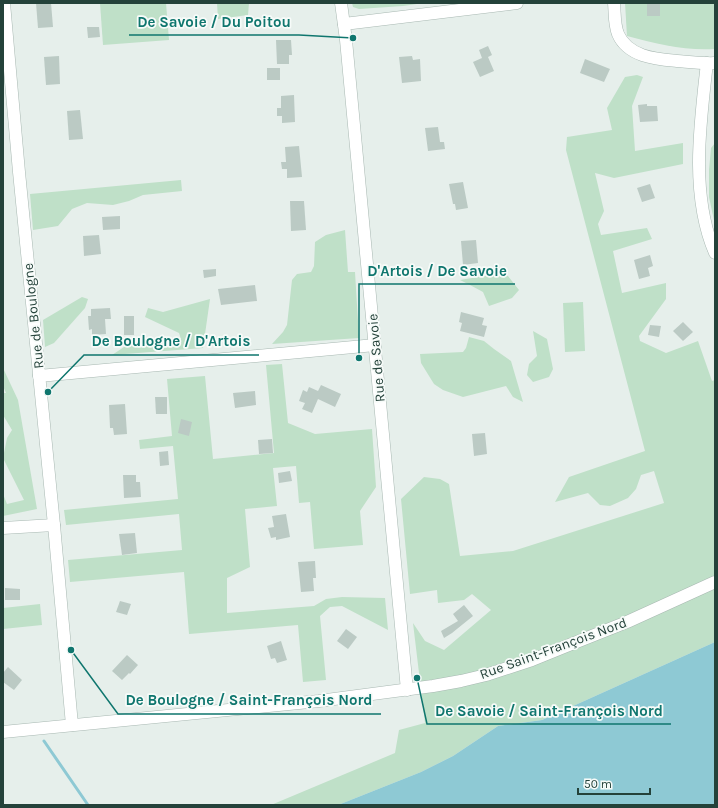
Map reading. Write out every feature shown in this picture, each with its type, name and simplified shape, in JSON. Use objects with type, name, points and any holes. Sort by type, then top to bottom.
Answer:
[{"type":"street","name":"Rue de Boulogne","points":[[4,3],[72,725]]},
{"type":"street","name":"Rue de Savoie","points":[[341,3],[407,690]]},
{"type":"street","points":[[344,24],[517,3]]},
{"type":"street","points":[[614,3],[618,33],[626,45],[633,50],[650,57],[684,62],[711,63],[700,130],[700,177],[701,202],[704,222],[708,237],[715,253]]},
{"type":"street","points":[[39,376],[375,345]]},
{"type":"street","points":[[3,528],[54,526]]},
{"type":"street","name":"Rue Saint-François Nord","points":[[3,732],[320,701],[407,690],[461,681],[486,675],[532,660],[627,622],[715,582]]},
{"type":"green space","points":[[100,3],[166,3],[169,40],[103,45]]},
{"type":"green space","points":[[217,3],[249,3],[248,15],[218,19]]},
{"type":"green space","points":[[352,3],[424,3],[359,9],[353,7]]},
{"type":"green space","points":[[625,3],[715,3],[715,49],[693,49],[671,46],[627,36]]},
{"type":"green space","points":[[637,75],[643,77],[632,106],[635,151],[683,143],[683,164],[614,178],[595,173],[604,211],[598,224],[601,235],[647,228],[652,239],[613,251],[622,293],[666,283],[666,299],[639,336],[640,341],[666,353],[698,341],[712,381],[715,380],[715,642],[542,720],[498,726],[453,756],[421,772],[338,805],[271,805],[395,753],[399,730],[425,723],[413,623],[425,641],[444,650],[491,610],[472,594],[464,600],[438,603],[437,590],[410,594],[401,499],[424,477],[440,479],[449,484],[460,556],[513,551],[664,503],[654,471],[641,475],[636,489],[628,498],[610,506],[600,505],[588,493],[555,502],[569,477],[645,451],[566,150],[567,137],[612,130],[607,108],[625,77]]},
{"type":"green space","points":[[715,143],[715,225],[709,197],[709,170],[711,148]]},
{"type":"green space","points":[[181,180],[182,191],[143,195],[129,201],[113,205],[87,203],[72,209],[58,226],[33,230],[30,194]]},
{"type":"green space","points":[[345,230],[348,272],[355,272],[359,338],[272,344],[287,325],[292,280],[297,274],[311,272],[314,266],[315,242],[326,235]]},
{"type":"green space","points":[[502,273],[508,276],[519,290],[512,298],[489,306],[483,292],[460,280]]},
{"type":"green space","points":[[82,297],[88,299],[85,308],[54,343],[45,347],[43,320]]},
{"type":"green space","points":[[210,299],[203,348],[112,355],[127,345],[181,339],[179,333],[145,317],[148,308],[163,312]]},
{"type":"green space","points":[[583,302],[585,351],[565,352],[563,303]]},
{"type":"green space","points":[[533,331],[547,339],[553,369],[549,377],[533,382],[527,375],[529,364],[537,356]]},
{"type":"green space","points":[[469,337],[484,341],[511,361],[523,402],[513,397],[506,386],[463,397],[443,390],[434,384],[421,363],[420,354],[463,352],[466,348]]},
{"type":"green space","points":[[282,364],[288,423],[315,434],[372,429],[376,487],[360,511],[363,545],[314,549],[310,502],[299,503],[296,466],[273,468],[277,506],[245,509],[250,567],[227,578],[227,613],[314,606],[326,599],[342,597],[385,598],[388,630],[342,606],[330,607],[320,616],[326,680],[303,682],[298,625],[189,634],[184,572],[70,582],[68,560],[182,550],[179,514],[66,525],[64,510],[178,499],[173,446],[140,449],[139,440],[172,436],[167,379],[205,376],[213,459],[274,453],[266,365]]},
{"type":"green space","points":[[3,368],[18,400],[37,509],[3,516],[3,494],[7,504],[24,500],[3,458],[7,438],[12,430],[3,415],[3,393],[6,393],[3,386]]},
{"type":"green space","points":[[40,604],[42,625],[3,629],[3,608]]},
{"type":"water","points":[[715,642],[715,805],[338,805],[421,772],[453,756],[498,726],[542,720]]},
{"type":"building","points":[[36,3],[51,3],[53,27],[38,28]]},
{"type":"building","points":[[647,3],[660,3],[660,16],[647,16]]},
{"type":"building","points":[[87,27],[99,27],[100,37],[88,38]]},
{"type":"building","points":[[276,40],[291,40],[292,55],[289,55],[289,64],[277,64]]},
{"type":"building","points":[[488,46],[492,55],[488,57],[494,71],[480,77],[473,62],[482,58],[479,50]]},
{"type":"building","points":[[59,56],[60,84],[46,85],[44,57]]},
{"type":"building","points":[[412,56],[413,60],[420,59],[421,81],[402,83],[399,57]]},
{"type":"building","points":[[585,59],[610,69],[604,82],[580,73]]},
{"type":"building","points":[[267,68],[280,68],[280,80],[267,80]]},
{"type":"building","points":[[294,95],[295,122],[282,123],[282,116],[277,116],[277,108],[281,108],[281,96]]},
{"type":"building","points":[[647,104],[647,106],[657,106],[658,121],[640,122],[638,105]]},
{"type":"building","points":[[80,110],[83,139],[69,140],[67,111]]},
{"type":"building","points":[[438,127],[440,142],[444,142],[445,149],[428,151],[425,128]]},
{"type":"building","points":[[299,146],[302,177],[287,178],[287,169],[282,169],[281,162],[286,162],[285,147]]},
{"type":"building","points":[[463,182],[468,208],[456,210],[455,204],[453,204],[449,184]]},
{"type":"building","points":[[650,184],[655,198],[642,202],[637,188]]},
{"type":"building","points":[[290,201],[304,201],[306,230],[291,231]]},
{"type":"building","points":[[120,216],[120,229],[103,230],[102,217]]},
{"type":"building","points":[[99,235],[101,254],[84,256],[83,236]]},
{"type":"building","points":[[476,240],[478,263],[463,265],[461,241]]},
{"type":"building","points":[[650,255],[653,266],[648,268],[650,276],[639,279],[634,260]]},
{"type":"building","points":[[216,269],[216,276],[204,278],[203,270]]},
{"type":"building","points":[[255,285],[257,301],[221,305],[218,289]]},
{"type":"building","points":[[110,308],[111,319],[105,319],[106,334],[92,335],[92,329],[89,330],[88,316],[91,316],[91,309]]},
{"type":"building","points":[[461,312],[484,318],[482,325],[487,326],[484,337],[460,331],[462,323],[459,322]]},
{"type":"building","points":[[124,316],[134,316],[134,335],[124,335]]},
{"type":"building","points":[[683,322],[693,332],[683,341],[673,331]]},
{"type":"building","points":[[650,325],[661,326],[659,337],[648,335]]},
{"type":"building","points":[[321,385],[341,394],[335,407],[318,399],[312,413],[302,409],[305,403],[299,401],[303,390],[307,392],[309,387],[318,391]]},
{"type":"building","points":[[255,391],[256,405],[235,408],[233,393]]},
{"type":"building","points":[[155,397],[167,397],[167,414],[156,414]]},
{"type":"building","points":[[125,404],[127,434],[114,435],[113,428],[110,428],[109,405]]},
{"type":"building","points":[[181,419],[192,422],[189,436],[178,433]]},
{"type":"building","points":[[485,433],[487,454],[474,456],[472,434]]},
{"type":"building","points":[[272,439],[273,453],[259,454],[258,440]]},
{"type":"building","points":[[168,451],[169,465],[160,466],[159,452]]},
{"type":"building","points":[[290,471],[292,481],[279,483],[278,473]]},
{"type":"building","points":[[123,475],[136,475],[136,482],[140,482],[141,497],[124,498]]},
{"type":"building","points":[[286,514],[290,537],[276,540],[276,537],[271,538],[268,528],[274,527],[272,516]]},
{"type":"building","points":[[135,533],[137,553],[122,555],[119,534]]},
{"type":"building","points":[[315,561],[316,578],[313,578],[314,591],[301,592],[298,562]]},
{"type":"building","points":[[5,588],[20,589],[20,600],[5,600]]},
{"type":"building","points":[[120,601],[131,604],[127,615],[116,612]]},
{"type":"building","points":[[464,605],[473,616],[444,638],[441,631],[458,621],[453,614]]},
{"type":"building","points":[[346,629],[357,637],[348,649],[337,641]]},
{"type":"building","points":[[281,641],[287,660],[277,663],[275,658],[271,659],[267,646]]},
{"type":"building","points":[[127,655],[138,665],[122,680],[112,671]]},
{"type":"building","points":[[8,667],[22,680],[14,690],[3,682],[3,673]]},
{"type":"waterway","points":[[44,741],[88,805]]},
{"type":"place","name":"De Savoie / Du Poitou","points":[[353,38]]},
{"type":"place","name":"D'Artois / De Savoie","points":[[359,358]]},
{"type":"place","name":"De Boulogne / D'Artois","points":[[48,392]]},
{"type":"place","name":"De Boulogne / Saint-François Nord","points":[[71,650]]},
{"type":"place","name":"De Savoie / Saint-François Nord","points":[[417,678]]}]
